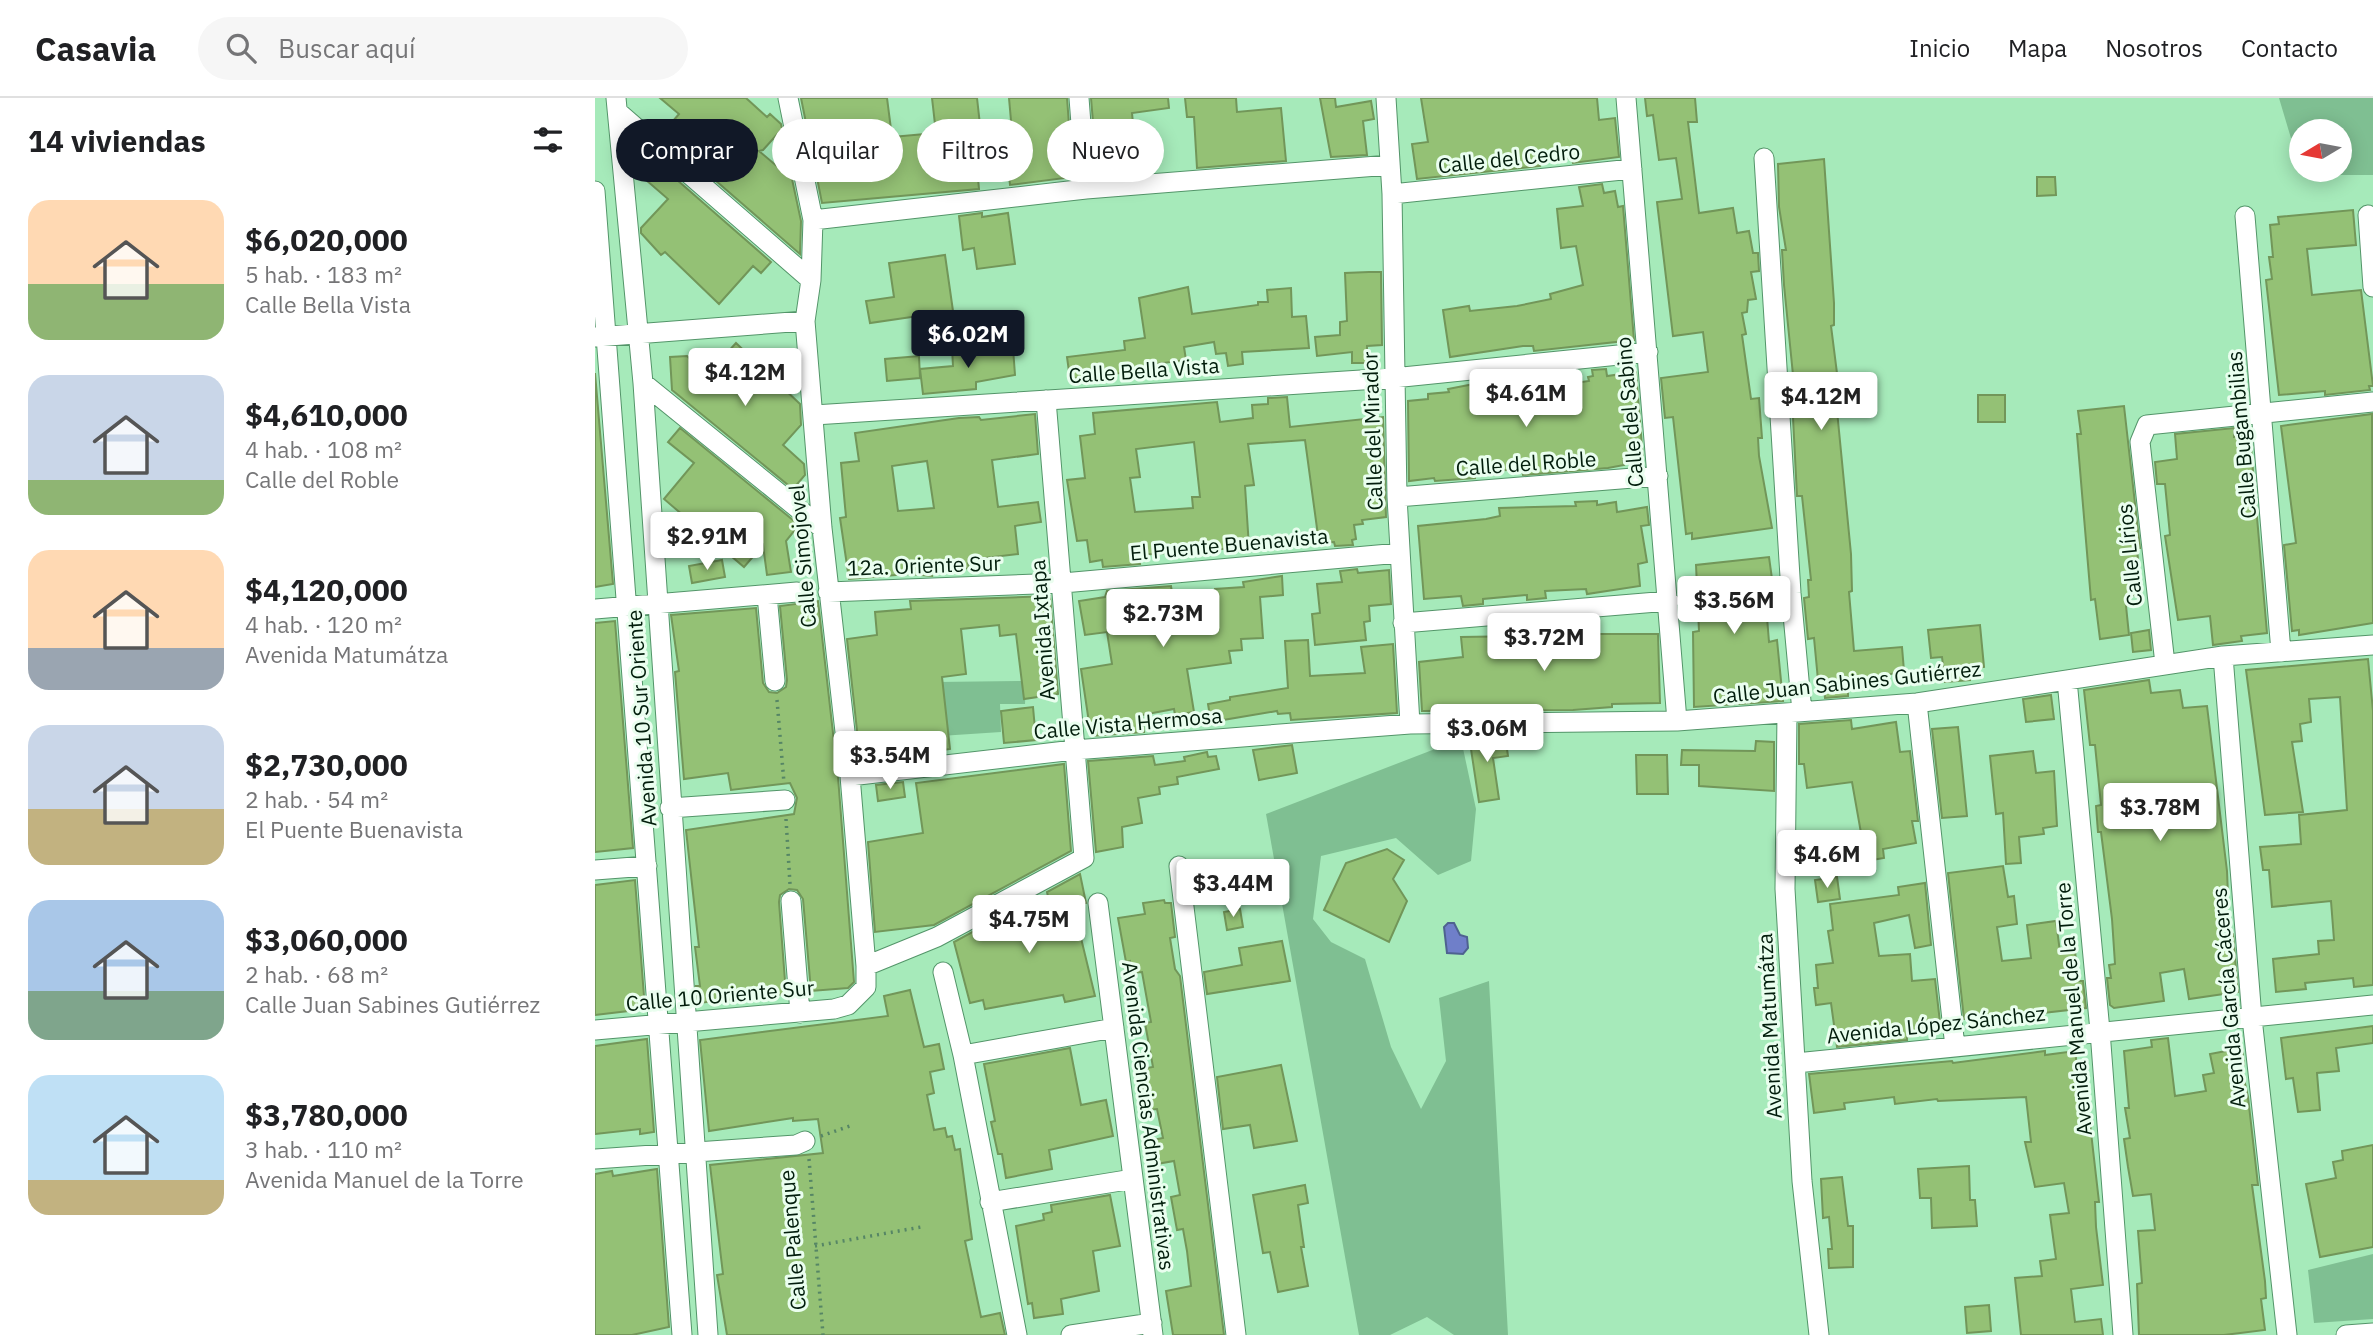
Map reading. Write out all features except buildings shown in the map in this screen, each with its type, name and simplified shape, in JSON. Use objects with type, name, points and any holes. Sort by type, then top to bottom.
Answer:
[{"type":"street","name":"Calle Simojovel","points":[[788,98],[813,220],[811,280],[805,321],[828,593],[850,776],[866,966],[866,986],[848,1005]]},
{"type":"street","points":[[1079,98],[1086,189]]},
{"type":"street","name":"Calle del Mirador","points":[[1386,98],[1392,194],[1397,497],[1410,724]]},
{"type":"street","name":"Calle del Sabino","points":[[1626,98],[1677,722]]},
{"type":"street","points":[[617,106],[811,280]]},
{"type":"street","name":"Avenida 10 Sur Oriente","points":[[617,106],[643,383],[695,1153],[704,1334]]},
{"type":"street","name":"Avenida Matumátza","points":[[1764,158],[1795,713],[1785,889],[1802,1181],[1819,1335]]},
{"type":"street","points":[[813,220],[1086,189],[1390,165]]},
{"type":"street","name":"Calle del Cedro","points":[[1392,194],[1632,169]]},
{"type":"street","name":"Avenida 10 Sur Oriente","points":[[595,191],[601,337],[627,606],[682,1335]]},
{"type":"street","points":[[2368,215],[2373,287]]},
{"type":"street","name":"Calle Bugambilias","points":[[2245,216],[2264,414],[2281,652]]},
{"type":"street","points":[[601,337],[805,321]]},
{"type":"street","name":"Calle Bella Vista","points":[[814,415],[1393,378],[1648,352]]},
{"type":"street","points":[[643,383],[822,528]]},
{"type":"street","name":"Avenida Ixtapa","points":[[866,966],[937,937],[1084,858],[1046,400]]},
{"type":"street","points":[[2264,414],[2373,402]]},
{"type":"street","name":"Calle Lírios","points":[[2165,664],[2140,442],[2147,425],[2264,414]]},
{"type":"street","name":"Calle del Roble","points":[[1397,497],[1658,477]]},
{"type":"street","name":"El Puente Buenavista","points":[[1063,583],[1400,553]]},
{"type":"street","name":"12a. Oriente Sur","points":[[828,593],[1063,583]]},
{"type":"street","points":[[595,609],[797,592]]},
{"type":"street","points":[[767,595],[775,681]]},
{"type":"street","points":[[1403,623],[1669,601]]},
{"type":"street","name":"Calle Juan Sabines Gutiérrez","points":[[1410,724],[1677,722],[1917,704],[2223,656],[2373,645]]},
{"type":"street","name":"Avenida García Cáceres","points":[[2223,656],[2252,1018],[2287,1335]]},
{"type":"street","name":"Avenida Manuel de la Torre","points":[[2067,680],[2100,1031],[2123,1335]]},
{"type":"street","points":[[1917,704],[1955,1048]]},
{"type":"street","name":"Calle Vista Hermosa","points":[[850,776],[1074,750],[1410,724]]},
{"type":"street","points":[[670,808],[785,800]]},
{"type":"street","points":[[595,870],[647,866]]},
{"type":"street","points":[[1179,866],[1236,1335]]},
{"type":"street","points":[[791,901],[800,1013]]},
{"type":"street","name":"Avenida Ciencias Administrativas","points":[[1098,903],[1153,1329]]},
{"type":"street","points":[[943,972],[963,1055],[1017,1335]]},
{"type":"street","name":"Calle 10 Oriente Sur","points":[[595,1030],[800,1013],[848,1005]]},
{"type":"street","name":"Avenida López Sánchez","points":[[1796,1063],[2373,1005]]},
{"type":"street","points":[[963,1055],[1114,1028]]},
{"type":"street","points":[[595,1159],[796,1145],[805,1142]]},
{"type":"street","points":[[991,1202],[1133,1179]]},
{"type":"street","points":[[1071,1335],[1153,1329]]},
{"type":"street","points":[[2346,1335],[2373,1333]]},
{"type":"path","points":[[805,1142],[850,1126]]},
{"type":"path","name":"Calle Palenque","points":[[805,1142],[812,1168],[815,1246],[823,1335]]},
{"type":"path","points":[[815,1246],[921,1227]]},
{"type":"green space","points":[[2279,98],[2373,98],[2373,175],[2352,175],[2352,119],[2289,119],[2289,131]]},
{"type":"green space","points":[[1026,681],[1025,704],[1000,704],[1001,732],[864,741],[856,683]]},
{"type":"green space","points":[[1461,739],[1476,809],[1471,861],[1438,875],[1396,838],[1321,856],[1313,919],[1331,942],[1365,959],[1391,1047],[1421,1109],[1446,1061],[1439,998],[1489,981],[1508,1335],[1454,1335],[1427,1317],[1390,1335],[1359,1335],[1266,814]]},
{"type":"green space","points":[[2373,1254],[2373,1319],[2314,1323],[2308,1270]]},
{"type":"water","points":[[1448,923],[1454,923],[1460,935],[1467,937],[1468,948],[1463,954],[1447,953],[1444,927]]}]
